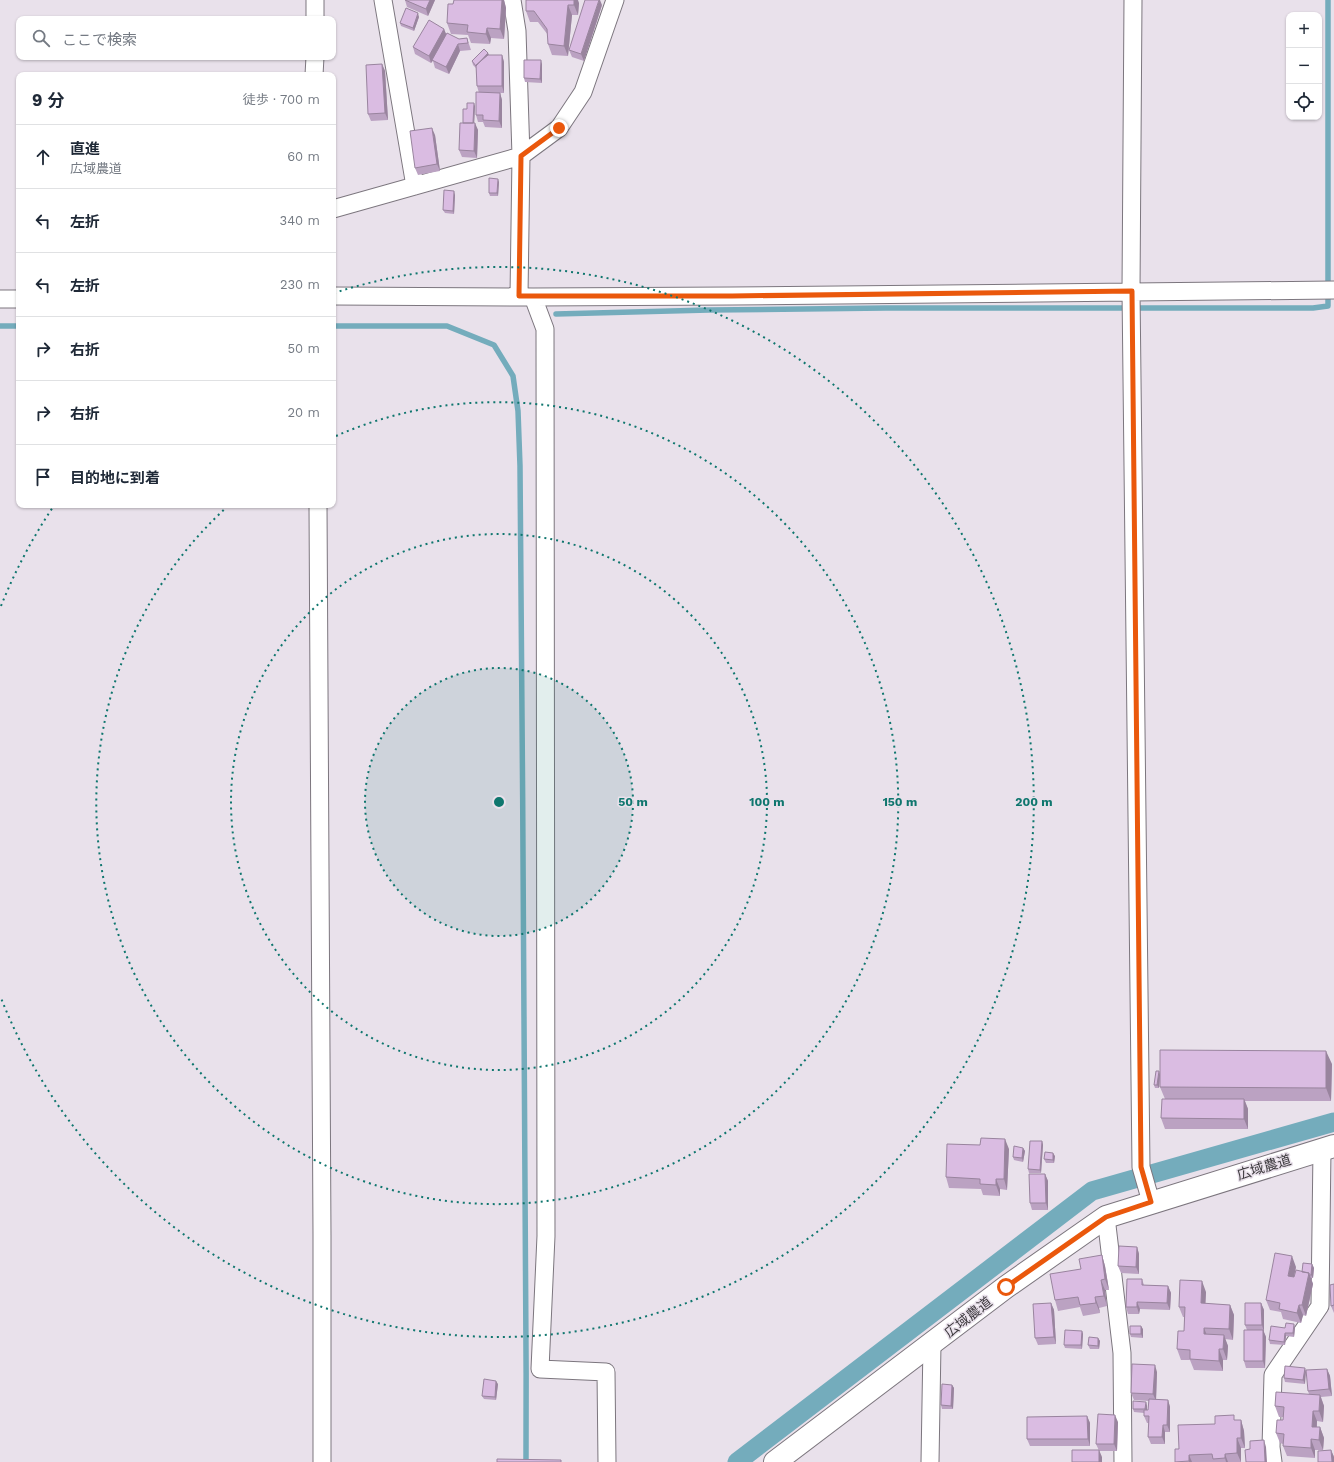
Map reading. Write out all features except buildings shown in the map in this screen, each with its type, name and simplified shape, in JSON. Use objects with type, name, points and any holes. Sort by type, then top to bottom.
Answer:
[{"type":"street","points":[[315,0],[315,16]]},
{"type":"street","points":[[383,0],[415,186]]},
{"type":"street","points":[[512,0],[517,31],[526,297],[545,329],[546,1236],[540,1369],[606,1372],[608,1462]]},
{"type":"street","points":[[336,208],[521,156],[559,128],[583,92],[615,0]]},
{"type":"street","points":[[1133,0],[1132,291],[1141,1167],[1151,1202]]},
{"type":"street","points":[[314,60],[314,72]]},
{"type":"street","points":[[336,296],[526,297],[1334,290]]},
{"type":"street","points":[[0,299],[16,299]]},
{"type":"street","points":[[318,508],[322,1462]]},
{"type":"street","points":[[1273,1462],[1271,1446],[1273,1374],[1320,1306],[1328,1147]]},
{"type":"street","name":"広域農道","points":[[775,1462],[1006,1287],[1106,1217],[1328,1147]]},
{"type":"street","points":[[1106,1217],[1122,1353],[1124,1462]]},
{"type":"street","points":[[930,1462],[932,1344]]},
{"type":"waterway","points":[[556,314],[709,310],[886,308],[1313,308],[1328,306],[1328,0]]},
{"type":"waterway","points":[[0,326],[16,326]]},
{"type":"waterway","points":[[336,326],[447,326],[494,345],[513,376],[518,411],[520,466],[525,1088],[526,1462]]},
{"type":"waterway","points":[[737,1462],[1092,1191],[1334,1122]]},
{"type":"route","points":[[559,128],[521,156],[519,296],[732,296],[1132,291],[1141,1167],[1151,1202],[1106,1217],[1006,1287]]}]
